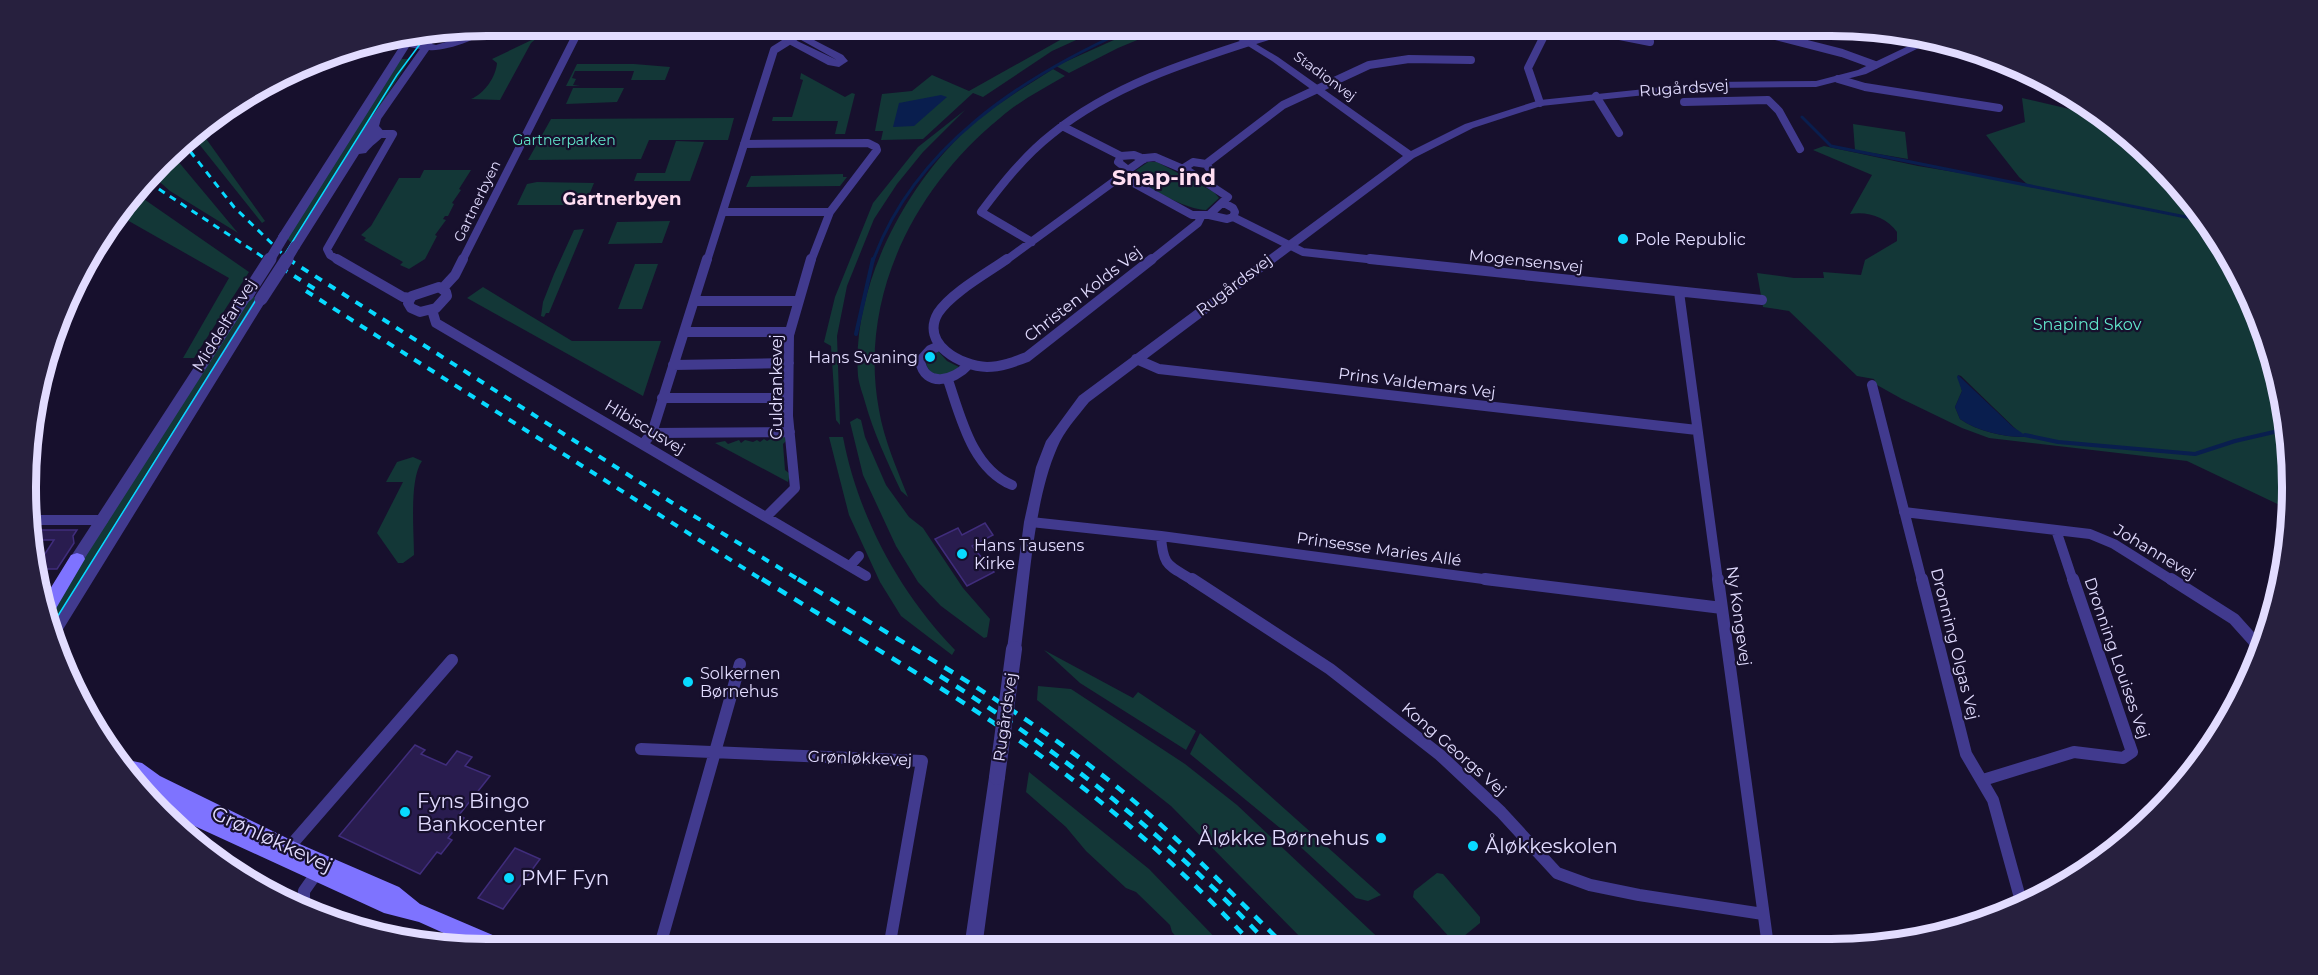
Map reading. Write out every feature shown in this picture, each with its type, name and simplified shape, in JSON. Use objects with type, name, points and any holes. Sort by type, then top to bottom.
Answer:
[{"type":"main road","points":[[51,603],[77,559]]},
{"type":"main road","name":"Grønløkkevej","points":[[136,771],[285,853],[316,874],[384,904],[420,913],[477,939]]},
{"type":"main road","name":"Grønløkkevej","points":[[164,803],[285,853],[392,893],[420,913]]},
{"type":"street","name":"Gartnerbyen","points":[[432,310],[445,301],[446,292],[442,288],[456,275],[576,36]]},
{"type":"street","name":"Stadionvej","points":[[1238,36],[1317,89],[1410,156]]},
{"type":"street","points":[[1032,242],[981,212],[1018,166],[1062,126],[1141,82],[1270,36]]},
{"type":"street","points":[[1540,103],[1528,68],[1544,36]]},
{"type":"street","points":[[1620,36],[1650,42]]},
{"type":"street","points":[[1775,36],[1842,53],[1875,65]]},
{"type":"street","points":[[430,41],[452,44],[468,37]]},
{"type":"street","points":[[643,444],[652,433],[774,50],[793,37]]},
{"type":"street","name":"Middelfartvej","points":[[58,627],[261,299],[379,114],[406,79],[430,41]]},
{"type":"street","points":[[381,134],[374,126],[379,114],[415,55],[409,43]]},
{"type":"street","name":"Middelfartvej","points":[[49,596],[103,520],[405,44]]},
{"type":"street","name":"Rugårdsvej","points":[[974,939],[1031,522],[1043,467],[1051,445],[1084,399],[1410,156],[1469,126],[1540,103],[1596,96],[1712,85],[1816,84],[1838,80],[1919,45]]},
{"type":"street","points":[[1206,164],[1283,105],[1369,65],[1409,59],[1471,60]]},
{"type":"street","points":[[1838,80],[1865,87],[1999,108]]},
{"type":"street","points":[[1596,96],[1619,133]]},
{"type":"street","points":[[1684,102],[1768,100],[1779,111],[1800,149]]},
{"type":"street","points":[[1062,126],[1121,156],[1134,155],[1144,159],[1157,157],[1203,179],[1223,191],[1228,197],[1224,203],[1233,208],[1235,213],[1233,217],[1227,219],[1192,215],[1161,199],[1128,180],[1127,173],[1118,162],[1121,156]]},
{"type":"street","points":[[327,195],[368,142],[381,134],[393,134],[327,249],[330,255],[403,297],[411,298],[427,288],[442,288]]},
{"type":"street","name":"Guldrankevej","points":[[744,144],[868,143],[877,150],[830,212],[806,274],[790,332],[788,398],[795,488],[766,517]]},
{"type":"street","points":[[939,346],[924,355],[920,361],[920,368],[923,374],[930,378],[948,380],[957,376],[968,365],[953,358],[939,346],[933,331],[937,316],[949,301],[1144,159]]},
{"type":"street","points":[[1182,169],[1193,162],[1206,164],[1211,171],[1203,179]]},
{"type":"street","name":"Christen Kolds Vej","points":[[968,365],[987,367],[1005,365],[1026,357],[1224,203]]},
{"type":"street","points":[[723,212],[830,212]]},
{"type":"street","name":"Mogensensvej","points":[[1233,217],[1304,252],[1762,300]]},
{"type":"street","name":"Ny Kongevej","points":[[1679,292],[1767,939]]},
{"type":"street","points":[[411,298],[409,306],[412,309],[423,312],[432,310]]},
{"type":"street","points":[[694,301],[798,301]]},
{"type":"street","name":"Hibiscusvej","points":[[432,310],[436,323],[866,576]]},
{"type":"street","points":[[684,332],[790,332]]},
{"type":"street","name":"Prins Valdemars Vej","points":[[1136,359],[1158,369],[1697,430]]},
{"type":"street","points":[[673,365],[789,363]]},
{"type":"street","points":[[948,380],[968,436],[989,471],[1004,483],[1012,485]]},
{"type":"street","name":"Dronning Olgas Vej","points":[[1872,385],[1966,754],[1993,800],[2020,897]]},
{"type":"street","points":[[662,398],[788,398]]},
{"type":"street","points":[[652,433],[790,432]]},
{"type":"street","name":"Johannevej","points":[[1904,512],[2090,534],[2114,543],[2234,620],[2255,641]]},
{"type":"street","points":[[37,520],[103,520]]},
{"type":"street","name":"Prinsesse Maries Allé","points":[[1031,522],[1161,536],[1466,577],[1722,608]]},
{"type":"street","name":"Dronning Louises Vej","points":[[1983,780],[2074,752],[2123,758],[2132,752],[2056,530]]},
{"type":"street","name":"Kong Georgs Vej","points":[[1161,536],[1162,556],[1167,563],[1330,669],[1376,703],[1440,755],[1501,812],[1557,873],[1590,885],[1619,891],[1763,914]]},
{"type":"street","points":[[850,566],[859,556]]},
{"type":"street","points":[[285,853],[452,660]]},
{"type":"street","points":[[662,939],[740,664]]},
{"type":"street","name":"Grønløkkevej","points":[[641,749],[922,760],[891,939]]},
{"type":"street","points":[[304,900],[304,891],[316,874]]},
{"type":"green space","points":[[1067,36],[1085,36],[1052,51],[983,97],[973,93],[923,139],[881,140],[883,131],[875,131],[882,94],[912,91],[932,75],[969,91]]},
{"type":"green space","points":[[1123,36],[1147,36],[1069,73],[1056,66]]},
{"type":"green space","points":[[538,37],[531,43],[500,100],[471,99],[485,89],[492,79],[497,63],[492,59]]},
{"type":"green space","points":[[401,59],[410,59],[293,244],[286,238]]},
{"type":"green space","points":[[577,64],[634,64],[670,67],[665,80],[631,80],[634,71],[575,71],[572,78],[576,79],[573,85],[580,86],[566,86]]},
{"type":"green space","points":[[1053,69],[1065,76],[1007,112],[969,146],[942,177],[918,212],[899,248],[885,287],[877,327],[875,368],[879,410],[887,443],[908,497],[901,491],[881,447],[858,376],[858,344],[871,281],[897,220],[934,166],[954,142],[976,121]]},
{"type":"green space","points":[[801,73],[845,97],[852,93],[855,94],[845,134],[835,134],[838,121],[772,121],[773,117],[792,117],[803,80],[800,79]]},
{"type":"green space","points":[[573,88],[624,88],[617,102],[566,104]]},
{"type":"green space","name":"Snapind Skov","points":[[2022,98],[2078,110],[2105,129],[2150,168],[2189,213],[2222,262],[2248,315],[2258,342],[2267,371],[2278,429],[2281,506],[2187,461],[1989,438],[1962,428],[1902,399],[1877,385],[1874,379],[1857,376],[1789,311],[1763,307],[1757,273],[1794,278],[1824,278],[1823,272],[1861,275],[1865,260],[1897,241],[1897,232],[1888,222],[1870,214],[1850,214],[1872,175],[1813,150],[1824,146],[1918,166],[2027,184],[1986,135],[2025,122]],"holes":[[[1958,375],[2024,437],[1991,432],[1974,427],[1960,419],[1955,407],[1962,391]]]},
{"type":"green space","points":[[965,110],[923,152],[897,184],[874,219],[847,286],[837,336],[840,425],[836,420],[831,346],[824,342],[835,297],[873,203],[918,147]]},
{"type":"green space","name":"Gartnerparken","points":[[734,118],[728,140],[649,140],[641,159],[528,160],[551,119]]},
{"type":"green space","points":[[1853,124],[1905,132],[1908,159],[1855,150]]},
{"type":"green space","points":[[205,136],[265,221],[262,223],[197,142]]},
{"type":"green space","points":[[676,141],[704,142],[690,181],[634,181],[637,173],[665,173]]},
{"type":"green space","points":[[177,160],[238,233],[170,191],[157,180]]},
{"type":"green space","points":[[1148,162],[1157,162],[1214,192],[1219,198],[1206,210],[1189,207],[1168,198],[1134,176],[1135,171]]},
{"type":"green space","points":[[424,170],[471,170],[452,203],[454,204],[448,216],[443,219],[446,220],[435,235],[437,236],[425,259],[409,269],[400,265],[403,262],[364,240],[366,238],[361,235],[371,226],[399,178],[420,178]]},
{"type":"green space","points":[[843,174],[843,177],[847,177],[840,186],[746,187],[751,176]]},
{"type":"green space","points":[[537,182],[594,183],[585,205],[517,205],[527,184]]},
{"type":"green space","points":[[142,198],[249,272],[194,358],[183,358],[229,278],[125,219]]},
{"type":"green space","points":[[670,221],[662,243],[608,244],[617,222]]},
{"type":"green space","points":[[584,229],[549,313],[546,313],[544,317],[541,316],[543,302],[574,230]]},
{"type":"green space","points":[[635,264],[658,264],[642,309],[618,309]]},
{"type":"green space","points":[[483,287],[572,341],[661,341],[643,396],[467,298]]},
{"type":"green space","points":[[250,296],[259,298],[56,621],[52,607]]},
{"type":"green space","points":[[938,351],[947,361],[959,367],[945,375],[930,371],[926,361]]},
{"type":"green space","points":[[857,418],[861,420],[865,437],[886,485],[909,517],[923,528],[963,588],[990,619],[987,637],[984,638],[941,606],[918,582],[896,546],[863,475],[850,422]]},
{"type":"green space","points":[[778,435],[785,436],[787,440],[783,444],[785,470],[790,474],[788,482],[715,443],[725,441],[728,444],[739,440],[741,443],[745,440],[760,442]]},
{"type":"green space","points":[[829,437],[843,437],[859,495],[870,524],[899,578],[916,603],[955,650],[952,655],[901,616],[880,582],[849,515]]},
{"type":"green space","points":[[413,457],[422,461],[415,480],[414,555],[403,563],[398,563],[377,533],[403,482],[386,482],[397,462]]},
{"type":"green space","points":[[1044,650],[1133,698],[1138,692],[1196,731],[1186,750],[1080,683]]},
{"type":"green space","points":[[1038,686],[1071,689],[1185,764],[1237,805],[1379,939],[1302,939],[1171,806],[1037,700]]},
{"type":"green space","points":[[1200,733],[1381,895],[1368,901],[1356,898],[1280,828],[1190,754]]},
{"type":"green space","points":[[1029,772],[1149,869],[1216,939],[1178,939],[1170,925],[1136,892],[1126,888],[1086,851],[1066,827],[1026,792]]},
{"type":"green space","points":[[1437,873],[1443,874],[1480,917],[1480,923],[1460,939],[1451,939],[1413,897],[1414,891]]},
{"type":"water","points":[[941,95],[947,97],[914,126],[893,127],[899,103]]},
{"type":"water","points":[[1958,375],[2013,427],[2025,435],[2024,437],[1991,432],[1974,427],[1960,419],[1955,407],[1962,391]]},
{"type":"building","name":"Hans Tausens Kirke","points":[[985,523],[993,535],[972,546],[994,572],[967,586],[935,539],[958,528],[962,535]]},
{"type":"building","points":[[38,530],[77,530],[73,536],[74,543],[57,569],[44,569],[42,558],[54,540],[39,540]]},
{"type":"building","name":"Fyns Bingo Bankocenter","points":[[415,745],[425,750],[421,754],[446,765],[457,751],[472,757],[465,766],[490,776],[459,815],[464,818],[448,838],[452,840],[441,854],[437,852],[420,874],[339,836]]},
{"type":"building","name":"PMF Fyn","points":[[515,848],[540,859],[503,909],[478,898]]},
{"type":"waterway","points":[[873,261],[891,220],[915,183],[944,150],[976,120],[1049,70],[1115,36]]},
{"type":"waterway","points":[[1802,117],[1831,146],[2193,218]]},
{"type":"waterway","points":[[856,334],[873,259]]},
{"type":"waterway","points":[[2025,435],[2058,442],[2195,454],[2235,441],[2278,431]]},
{"type":"tram line","points":[[56,619],[397,75],[422,41]]},
{"type":"railway","points":[[189,149],[234,207],[290,261]]},
{"type":"railway","points":[[153,185],[269,261]]},
{"type":"railway","points":[[267,259],[318,291]]},
{"type":"railway","points":[[288,259],[671,502],[801,581]]},
{"type":"railway","points":[[306,291],[764,581]]},
{"type":"railway","points":[[762,579],[944,690],[1049,762],[1157,850],[1247,939]]},
{"type":"railway","points":[[798,579],[986,693],[1093,768],[1168,832],[1278,939]]},
{"type":"railway","points":[[940,676],[1030,736],[1114,800],[1195,870],[1263,939]]},
{"type":"place","name":"Pole Republic","points":[[1623,239]]},
{"type":"place","name":"Hans Svaning","points":[[930,357]]},
{"type":"place","name":"Hans Tausens Kirke","points":[[962,554]]},
{"type":"place","name":"Solkernen Børnehus","points":[[688,682]]},
{"type":"place","name":"Fyns Bingo Bankocenter","points":[[405,812]]},
{"type":"place","name":"Åløkke Børnehus","points":[[1381,838]]},
{"type":"place","name":"Åløkkeskolen","points":[[1473,846]]},
{"type":"place","name":"PMF Fyn","points":[[509,878]]},
{"type":"district","name":"Snap-ind","points":[[1164,177]]},
{"type":"district","name":"Gartnerbyen","points":[[622,199]]}]
